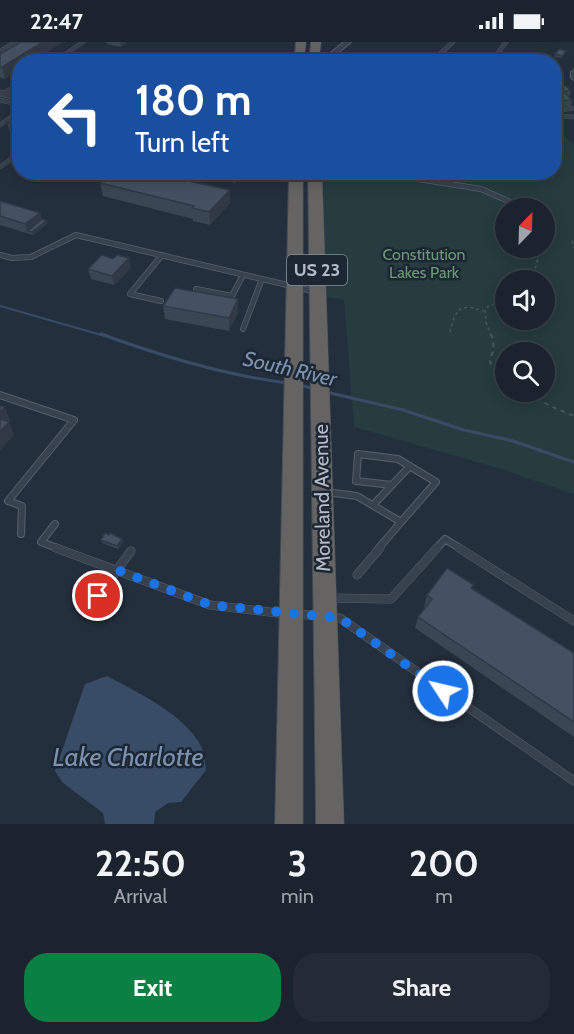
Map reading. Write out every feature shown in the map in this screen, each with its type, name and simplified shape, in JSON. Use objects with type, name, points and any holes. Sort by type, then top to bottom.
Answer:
[{"type":"highway","name":"Moreland Avenue","points":[[289,824],[296,180]]},
{"type":"highway","name":"Moreland Avenue","points":[[315,180],[330,824]]},
{"type":"street","points":[[320,54],[334,51],[348,42]]},
{"type":"street","points":[[320,54],[334,51]]},
{"type":"street","points":[[574,72],[574,78]]},
{"type":"lane","points":[[0,51],[16,42]]},
{"type":"lane","points":[[66,54],[83,42]]},
{"type":"lane","points":[[443,54],[453,42]]},
{"type":"lane","points":[[425,180],[481,189],[501,198]]},
{"type":"lane","points":[[0,255],[12,260],[31,259],[61,240],[76,235],[318,292]]},
{"type":"lane","points":[[161,301],[130,294],[162,255]]},
{"type":"lane","points":[[196,289],[232,296],[243,275]]},
{"type":"lane","points":[[243,328],[262,279]]},
{"type":"lane","points":[[0,395],[74,420],[8,501],[22,506],[21,534]]},
{"type":"lane","points":[[357,575],[436,482],[398,459],[358,454],[356,481],[392,485]]},
{"type":"lane","points":[[374,504],[410,466]]},
{"type":"lane","points":[[322,492],[350,493],[374,504],[402,522]]},
{"type":"lane","points":[[55,524],[41,542],[210,605],[291,614],[324,607],[391,599],[445,538],[574,621]]},
{"type":"lane","points":[[98,596],[131,551]]},
{"type":"lane","points":[[324,607],[574,781]]},
{"type":"path","points":[[572,241],[574,248]]},
{"type":"path","points":[[495,304],[490,305],[483,316],[495,345],[489,362],[490,368],[495,372]]},
{"type":"path","points":[[450,332],[456,313],[461,307],[466,306],[484,312]]},
{"type":"path","points":[[544,402],[574,416]]},
{"type":"green space","name":"Constitution Lakes Park","points":[[562,134],[574,144],[574,494],[498,468],[354,427],[344,300],[326,297],[323,180],[562,180]]},
{"type":"water","name":"Lake Charlotte","points":[[107,676],[172,714],[193,734],[202,749],[206,770],[181,802],[168,803],[155,812],[154,824],[105,824],[103,813],[63,783],[55,771],[85,684]]},
{"type":"building","points":[[21,42],[43,42],[23,54],[12,54],[12,61],[2,67],[0,67],[0,54]]},
{"type":"building","points":[[559,49],[566,51],[562,56],[562,54],[555,54]]},
{"type":"building","points":[[562,86],[566,86],[571,91],[562,91]]},
{"type":"building","points":[[562,92],[564,92],[572,100],[562,101]]},
{"type":"building","points":[[104,180],[184,180],[230,190],[209,212],[192,208],[194,206],[100,183]]},
{"type":"building","points":[[0,201],[40,213],[25,224],[0,216]]},
{"type":"building","points":[[42,219],[46,221],[32,232],[28,231]]},
{"type":"building","points":[[102,255],[113,259],[117,255],[129,258],[112,276],[88,269]]},
{"type":"building","points":[[175,288],[238,299],[229,318],[163,306]]},
{"type":"building","points":[[0,419],[9,422],[0,431]]},
{"type":"building","points":[[105,533],[122,539],[117,546],[101,540]]},
{"type":"building","points":[[447,568],[474,585],[471,588],[574,653],[574,722],[418,617],[432,599],[427,595]]},
{"type":"waterway","name":"South River","points":[[0,306],[105,336]]},
{"type":"waterway","name":"South River","points":[[101,334],[192,364],[287,383]]},
{"type":"waterway","name":"South River","points":[[300,385],[314,389]]},
{"type":"waterway","name":"South River","points":[[326,392],[403,410],[464,430],[513,441],[574,462]]},
{"type":"route","points":[[98,596],[117,570],[210,605],[340,618],[443,691]]}]
